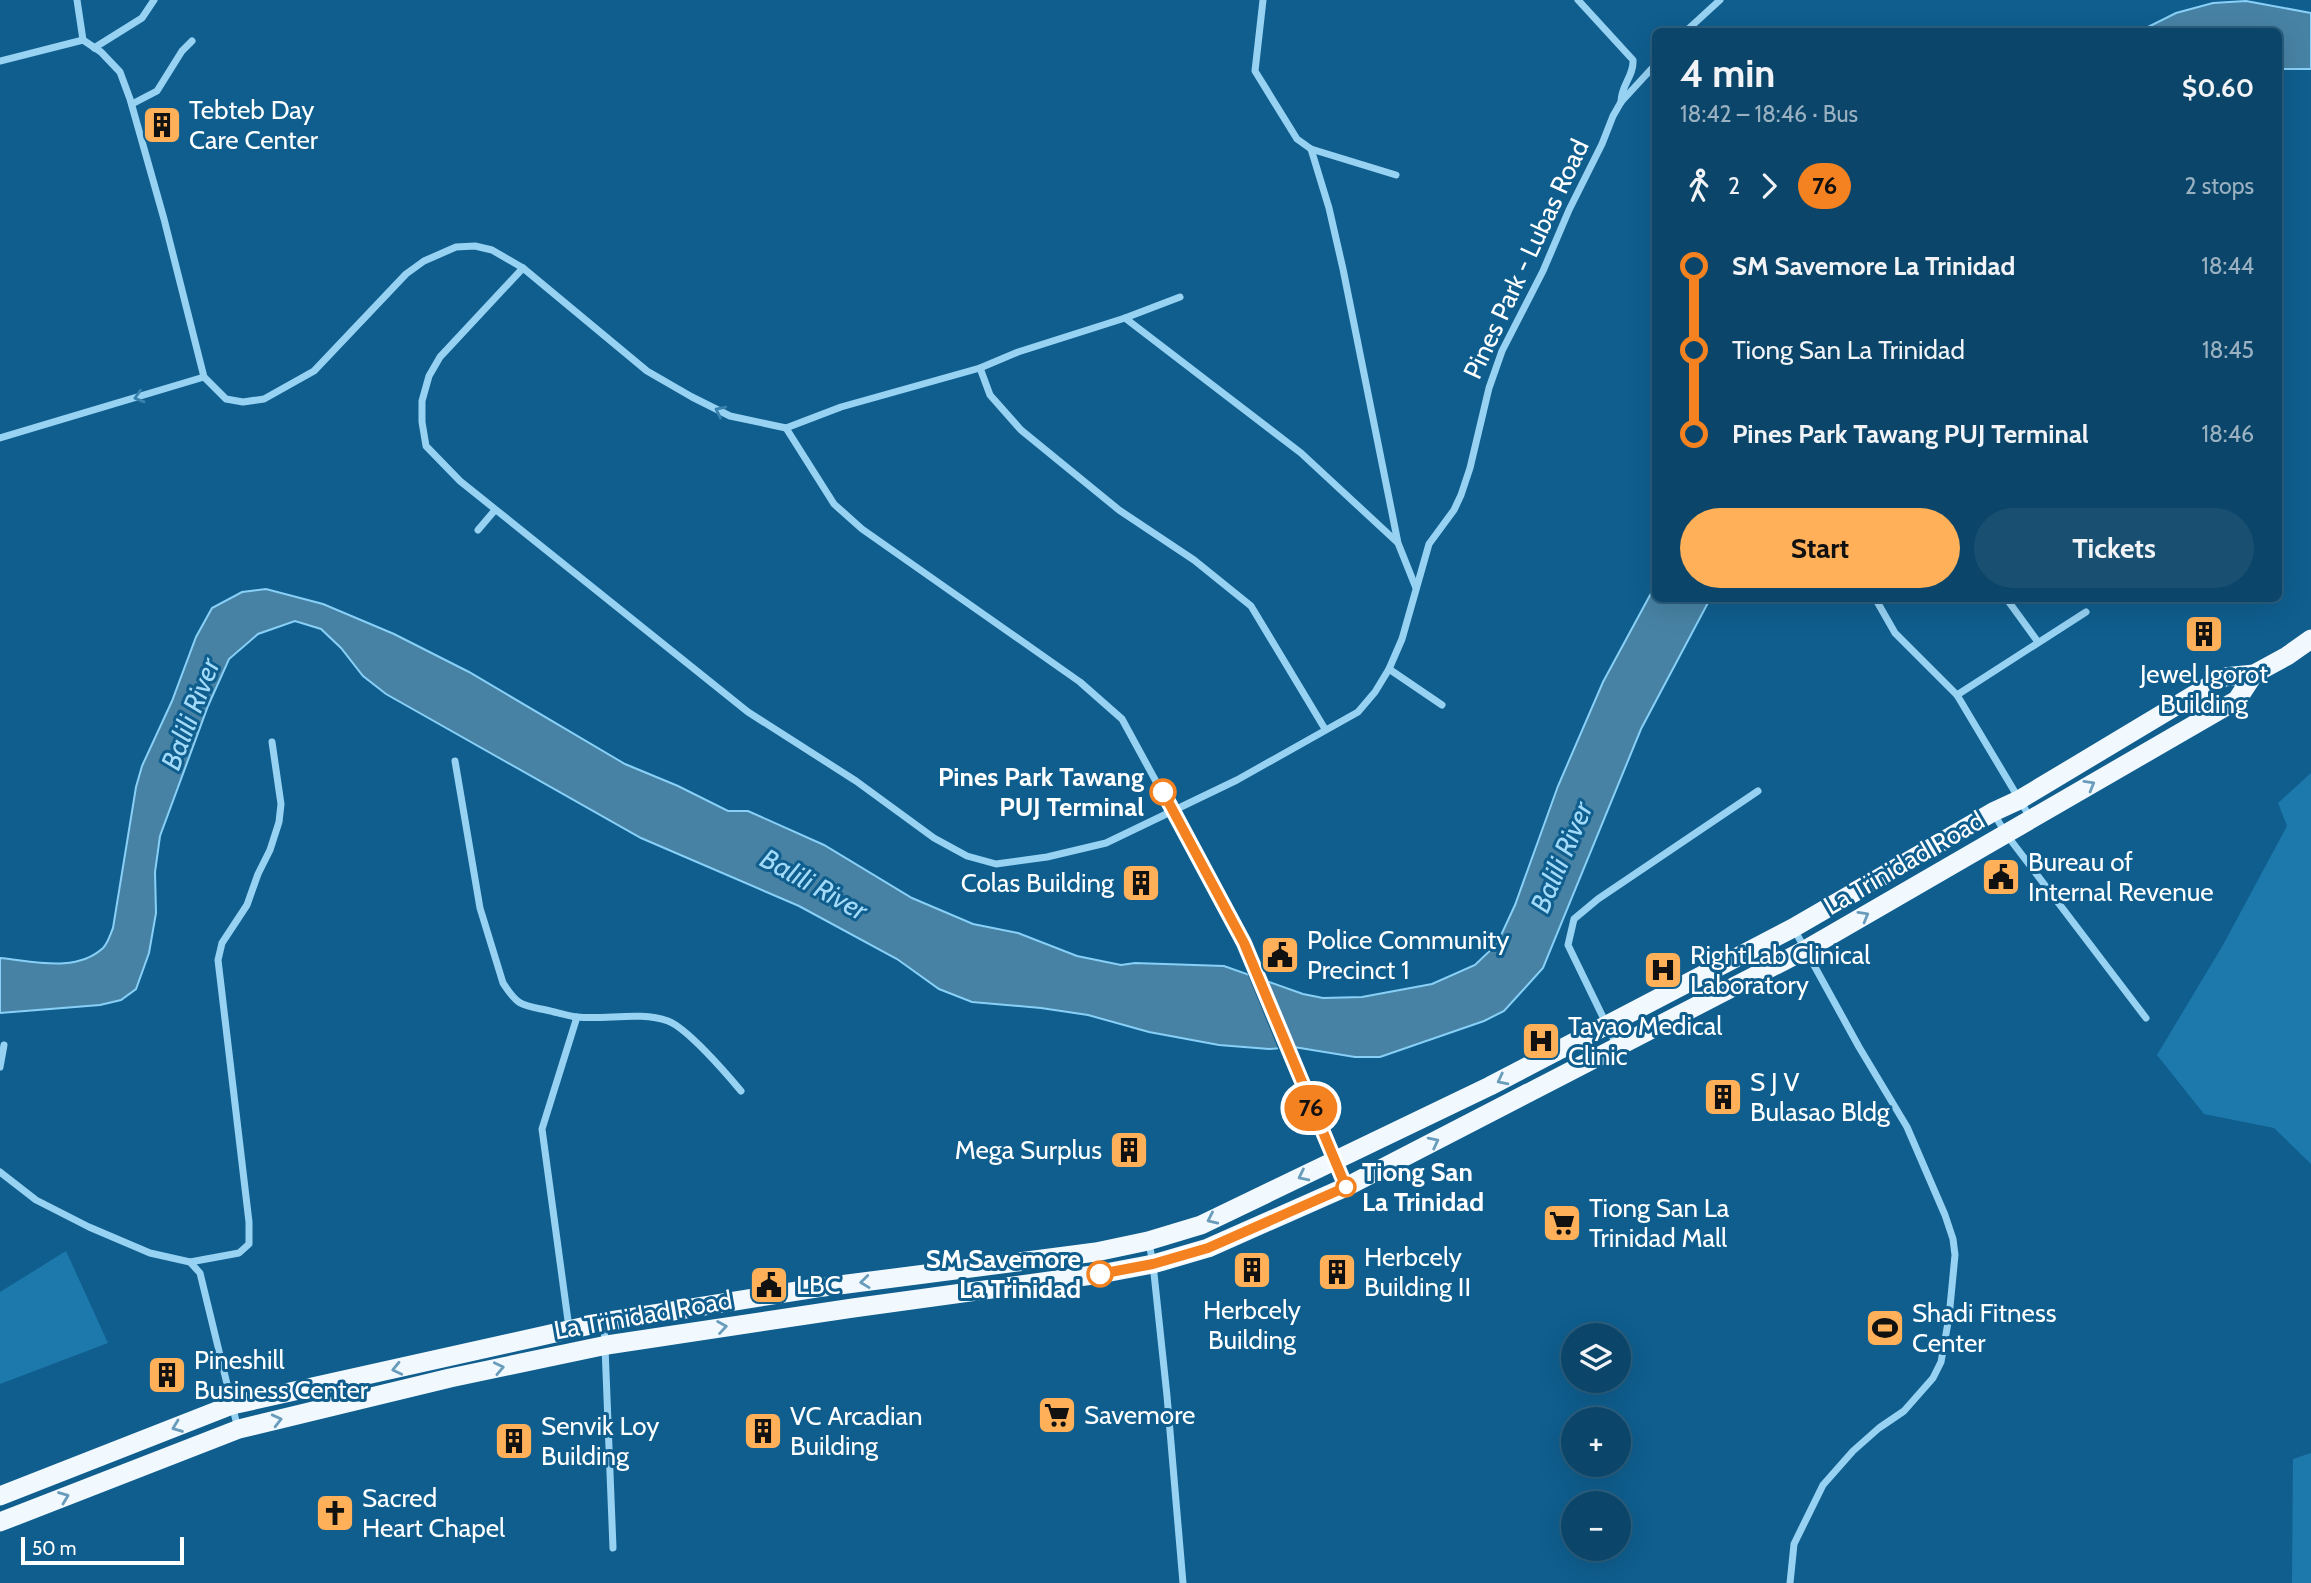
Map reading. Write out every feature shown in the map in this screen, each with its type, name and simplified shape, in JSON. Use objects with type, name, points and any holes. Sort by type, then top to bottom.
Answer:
[{"type":"highway","name":"La Trinidad Road","points":[[0,1496],[232,1405],[604,1322],[816,1288],[1056,1259],[1148,1241],[1201,1224],[1490,1086],[1793,928],[1993,812],[2019,800],[2224,677],[2255,674],[2311,639]]},
{"type":"highway","name":"La Trinidad Road","points":[[0,1522],[239,1429],[450,1378],[607,1345],[1100,1274],[1153,1264],[1208,1248],[1346,1187],[1805,950],[2237,700],[2255,674]]},
{"type":"highway","points":[[671,1312],[672,1335]]},
{"type":"street","points":[[77,0],[83,40],[120,72],[132,104],[204,377],[226,399],[243,402],[264,398],[314,371],[407,274],[424,261],[456,247],[475,246],[492,250],[523,268],[646,370],[692,397],[730,416],[786,428],[841,407],[980,368],[1018,352],[1125,318],[1180,297]]},
{"type":"street","points":[[94,48],[142,18],[153,0]]},
{"type":"street","points":[[1263,0],[1255,71],[1297,139],[1311,149],[1396,175]]},
{"type":"street","points":[[1578,0],[1633,60],[1634,71],[1621,91],[1621,102]]},
{"type":"street","points":[[1689,28],[1720,0]]},
{"type":"street","points":[[0,61],[83,40]]},
{"type":"street","points":[[132,104],[157,91],[182,51],[192,41]]},
{"type":"street","name":"Pines Park - Lubas Road","points":[[523,268],[440,357],[429,376],[422,401],[426,446],[460,481],[495,510],[748,712],[856,781],[934,838],[967,856],[996,864],[1047,857],[1106,843],[1175,812],[1358,712],[1375,692],[1402,639],[1429,544],[1454,510],[1461,495],[1489,388],[1502,351],[1543,271],[1621,102],[1652,68]]},
{"type":"street","points":[[1311,149],[1329,208],[1343,269],[1398,543],[1416,589]]},
{"type":"street","points":[[1125,318],[1301,453],[1398,543]]},
{"type":"street","points":[[980,368],[989,395],[1021,430],[1119,510],[1194,560],[1251,606],[1325,729]]},
{"type":"street","points":[[0,438],[204,377]]},
{"type":"street","points":[[786,428],[834,504],[862,528],[1080,682],[1122,719],[1244,943],[1346,1187]]},
{"type":"street","points":[[478,530],[495,510]]},
{"type":"street","points":[[1877,602],[1895,632],[1957,695],[2031,820]]},
{"type":"street","points":[[2009,602],[2038,642]]},
{"type":"street","points":[[1957,695],[2086,612]]},
{"type":"street","points":[[1389,669],[1441,705]]},
{"type":"street","points":[[0,1172],[36,1200],[89,1227],[150,1253],[190,1262],[239,1253],[249,1244],[249,1222],[218,960],[222,943],[247,905],[279,822],[281,804],[272,742]]},
{"type":"street","points":[[455,761],[480,908],[503,983],[518,1002],[529,1008],[577,1017],[654,1017],[671,1022],[741,1091]]},
{"type":"street","points":[[1617,1046],[1568,945],[1574,919],[1598,899],[1758,791]]},
{"type":"street","points":[[1993,812],[2006,834],[2146,1018]]},
{"type":"street","points":[[1790,1583],[1794,1544],[1824,1485],[1853,1451],[1904,1411],[1933,1378],[1941,1362],[1955,1255],[1945,1214],[1912,1137],[1793,928]]},
{"type":"street","points":[[570,1330],[542,1129],[577,1017]]},
{"type":"street","points":[[0,1067],[4,1045]]},
{"type":"street","points":[[1148,1241],[1153,1264],[1183,1583]]},
{"type":"street","points":[[190,1262],[200,1273],[239,1429]]},
{"type":"street","points":[[604,1322],[613,1548]]},
{"type":"shaded area","points":[[2311,773],[2311,1164],[2274,1128],[2204,1114],[2157,1055],[2223,945],[2287,826],[2278,803]]},
{"type":"shaded area","points":[[66,1251],[108,1343],[0,1384],[0,1292]]},
{"type":"shaded area","points":[[2311,1453],[2311,1583],[2292,1583],[2293,1459]]},
{"type":"water","points":[[2246,1],[2311,13],[2311,69],[2282,69],[2282,28],[2146,28],[2176,13],[2213,3]]},
{"type":"water","name":"Balili River","points":[[266,589],[323,604],[394,634],[469,672],[625,764],[728,811],[748,811],[824,845],[912,898],[973,924],[1018,933],[1077,956],[1121,965],[1135,963],[1224,966],[1303,994],[1323,998],[1362,997],[1432,984],[1475,965],[1497,944],[1515,905],[1558,786],[1603,682],[1652,592],[1652,602],[1708,602],[1641,729],[1543,968],[1504,1011],[1484,1021],[1380,1057],[1355,1057],[1294,1047],[1269,1049],[1219,1045],[1149,1032],[1088,1015],[972,1002],[939,989],[897,959],[799,906],[641,838],[386,694],[363,676],[341,648],[321,629],[295,621],[258,634],[229,659],[208,706],[160,836],[155,872],[156,913],[149,953],[136,989],[121,1000],[100,1005],[0,1013],[0,958],[67,963],[92,956],[106,944],[113,928],[136,787],[142,766],[172,701],[196,637],[212,608],[242,592]]},
{"type":"pier","points":[[1246,970],[1267,977],[1296,1051],[1279,1051]]},
{"type":"bus line","name":"76","points":[[1100,1274],[1153,1264],[1208,1248],[1346,1187],[1244,943],[1163,792]]},
{"type":"place","name":"Tebteb Day Care Center","points":[[162,125]]},
{"type":"place","name":"Jewel Igorot Building","points":[[2204,634]]},
{"type":"place","name":"Pines Park Tawang PUJ Terminal","points":[[1163,792]]},
{"type":"place","name":"Bureau of Internal Revenue","points":[[2001,877]]},
{"type":"place","name":"Colas Building","points":[[1141,883]]},
{"type":"place","name":"Police Community Precinct 1","points":[[1280,955]]},
{"type":"place","name":"RightLab Clinical Laboratory","points":[[1663,970]]},
{"type":"place","name":"Tayao Medical Clinic","points":[[1541,1041]]},
{"type":"place","name":"S J V Bulasao Bldg","points":[[1723,1097]]},
{"type":"place","name":"Mega Surplus","points":[[1129,1150]]},
{"type":"place","name":"Tiong San La Trinidad","points":[[1346,1187]]},
{"type":"place","name":"Tiong San La Trinidad Mall","points":[[1562,1223]]},
{"type":"place","name":"Herbcely Building","points":[[1252,1270]]},
{"type":"place","name":"Herbcely Building II","points":[[1337,1272]]},
{"type":"place","name":"SM Savemore La Trinidad","points":[[1100,1274]]},
{"type":"place","name":"LBC","points":[[769,1285]]},
{"type":"place","name":"Shadi Fitness Center","points":[[1885,1328]]},
{"type":"place","name":"Pineshill Business Center","points":[[167,1375]]},
{"type":"place","name":"Savemore","points":[[1057,1415]]},
{"type":"place","name":"VC Arcadian Building","points":[[763,1431]]},
{"type":"place","name":"Senvik Loy Building","points":[[514,1441]]},
{"type":"place","name":"Sacred Heart Chapel","points":[[335,1513]]}]
